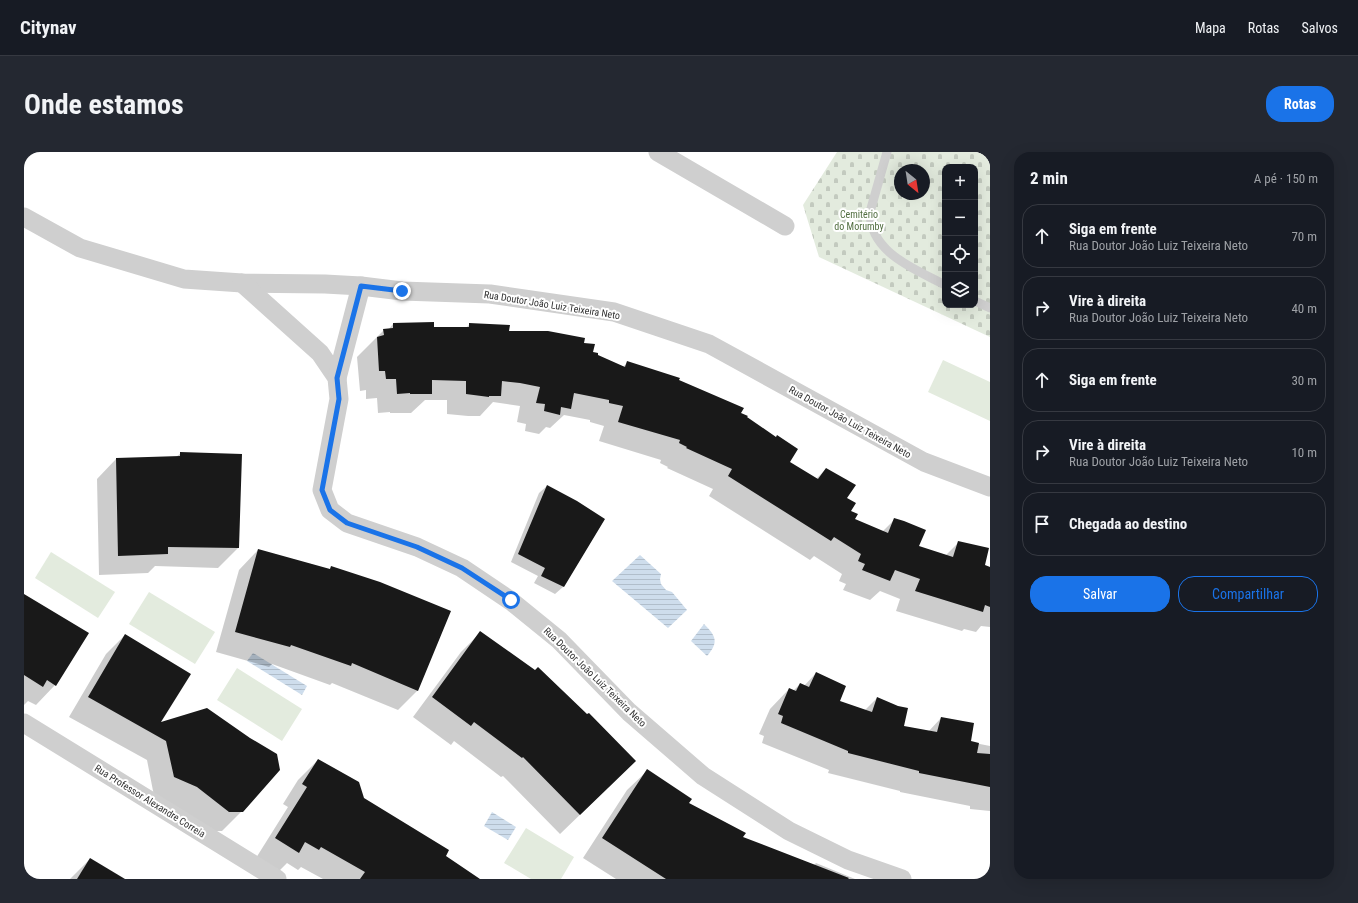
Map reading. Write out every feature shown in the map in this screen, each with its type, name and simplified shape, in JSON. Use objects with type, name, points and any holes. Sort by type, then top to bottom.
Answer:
[{"type":"street","points":[[658,152],[785,226]]},
{"type":"street","name":"Rua Doutor João Luiz Teixeira Neto","points":[[24,217],[80,248],[184,279],[242,283],[361,286],[402,291],[490,294],[614,312],[708,344],[924,462],[990,487]]},
{"type":"street","name":"Rua Doutor João Luiz Teixeira Neto","points":[[242,283],[320,353],[337,378],[339,399],[322,490],[330,510],[347,523],[417,547],[462,568],[511,600],[559,640],[628,712],[703,776],[789,831],[848,860],[902,879]]},
{"type":"street","points":[[337,378],[361,286]]},
{"type":"street","name":"Rua Professor Alexandre Correia","points":[[24,723],[277,879]]},
{"type":"lane","points":[[887,152],[870,212],[870,220],[874,234],[878,241],[897,259],[942,283]]},
{"type":"lane","points":[[978,302],[990,308]]},
{"type":"green space","name":"Cemitério do Morumby","points":[[837,152],[990,152],[990,337],[819,257],[803,205]]},
{"type":"green space","points":[[943,360],[990,382],[990,421],[928,392]]},
{"type":"green space","points":[[51,552],[115,592],[98,618],[35,578]]},
{"type":"green space","points":[[149,592],[215,632],[195,664],[129,624]]},
{"type":"green space","points":[[237,668],[302,709],[282,741],[217,700]]},
{"type":"green space","points":[[526,828],[574,857],[561,879],[531,879],[504,863]]},
{"type":"water","points":[[640,555],[661,574],[661,584],[666,590],[672,592],[687,610],[668,628],[612,581]]},
{"type":"water","points":[[704,624],[711,632],[714,639],[713,647],[707,656],[691,641]]},
{"type":"water","points":[[253,653],[307,686],[302,695],[247,661]]},
{"type":"water","points":[[492,812],[516,827],[508,840],[484,826]]},
{"type":"building","points":[[434,322],[434,327],[469,327],[469,323],[510,325],[509,331],[548,331],[585,338],[584,343],[595,344],[593,352],[598,353],[598,355],[625,367],[627,361],[680,378],[679,380],[744,408],[741,413],[748,416],[747,417],[776,437],[777,435],[798,449],[790,462],[818,479],[826,468],[856,485],[847,498],[856,503],[851,511],[858,514],[855,519],[888,533],[894,518],[904,521],[926,530],[919,546],[953,557],[958,541],[989,548],[985,565],[990,567],[990,607],[985,605],[983,612],[915,591],[920,579],[895,570],[890,581],[862,570],[865,564],[858,561],[861,554],[834,537],[831,541],[728,476],[732,469],[686,448],[687,447],[679,443],[680,440],[618,422],[623,406],[609,403],[609,400],[574,393],[571,409],[561,407],[560,415],[544,411],[545,404],[536,403],[540,387],[520,383],[502,381],[501,396],[489,397],[466,394],[466,381],[432,380],[432,394],[397,394],[396,379],[386,379],[385,371],[379,371],[377,337],[384,335],[383,329],[393,328],[393,323]]},
{"type":"building","points":[[180,452],[242,454],[239,548],[168,547],[168,554],[118,556],[116,458],[180,456]]},
{"type":"building","points":[[547,485],[577,501],[605,519],[564,587],[541,576],[545,568],[518,554]]},
{"type":"building","points":[[258,549],[330,569],[331,566],[380,582],[451,611],[418,691],[352,663],[351,666],[291,645],[290,647],[235,632]]},
{"type":"building","points":[[24,594],[89,633],[56,686],[47,680],[43,687],[24,675]]},
{"type":"building","points":[[480,631],[535,670],[538,667],[587,714],[589,713],[636,761],[580,815],[523,757],[522,758],[474,722],[471,726],[432,697]]},
{"type":"building","points":[[125,634],[191,674],[161,722],[207,708],[250,738],[277,754],[280,770],[243,812],[229,812],[197,787],[174,777],[166,741],[88,697]]},
{"type":"building","points":[[816,672],[846,686],[840,701],[872,712],[877,697],[898,706],[908,708],[904,726],[937,732],[941,717],[974,723],[971,741],[979,743],[977,753],[990,754],[990,787],[919,773],[919,771],[848,753],[848,751],[781,723],[783,716],[778,714],[789,688],[796,691],[800,683],[809,687]]},
{"type":"building","points":[[318,759],[359,782],[364,798],[449,850],[446,856],[480,879],[360,879],[365,872],[321,847],[319,850],[305,842],[299,853],[275,838],[307,787],[302,784]]},
{"type":"building","points":[[647,769],[692,799],[689,803],[746,833],[743,837],[849,878],[666,879],[602,838]]},
{"type":"building","points":[[90,858],[125,879],[77,879]]},
{"type":"route","points":[[402,291],[361,286],[337,378],[339,399],[322,490],[330,510],[347,523],[417,547],[462,568],[511,600]]}]
